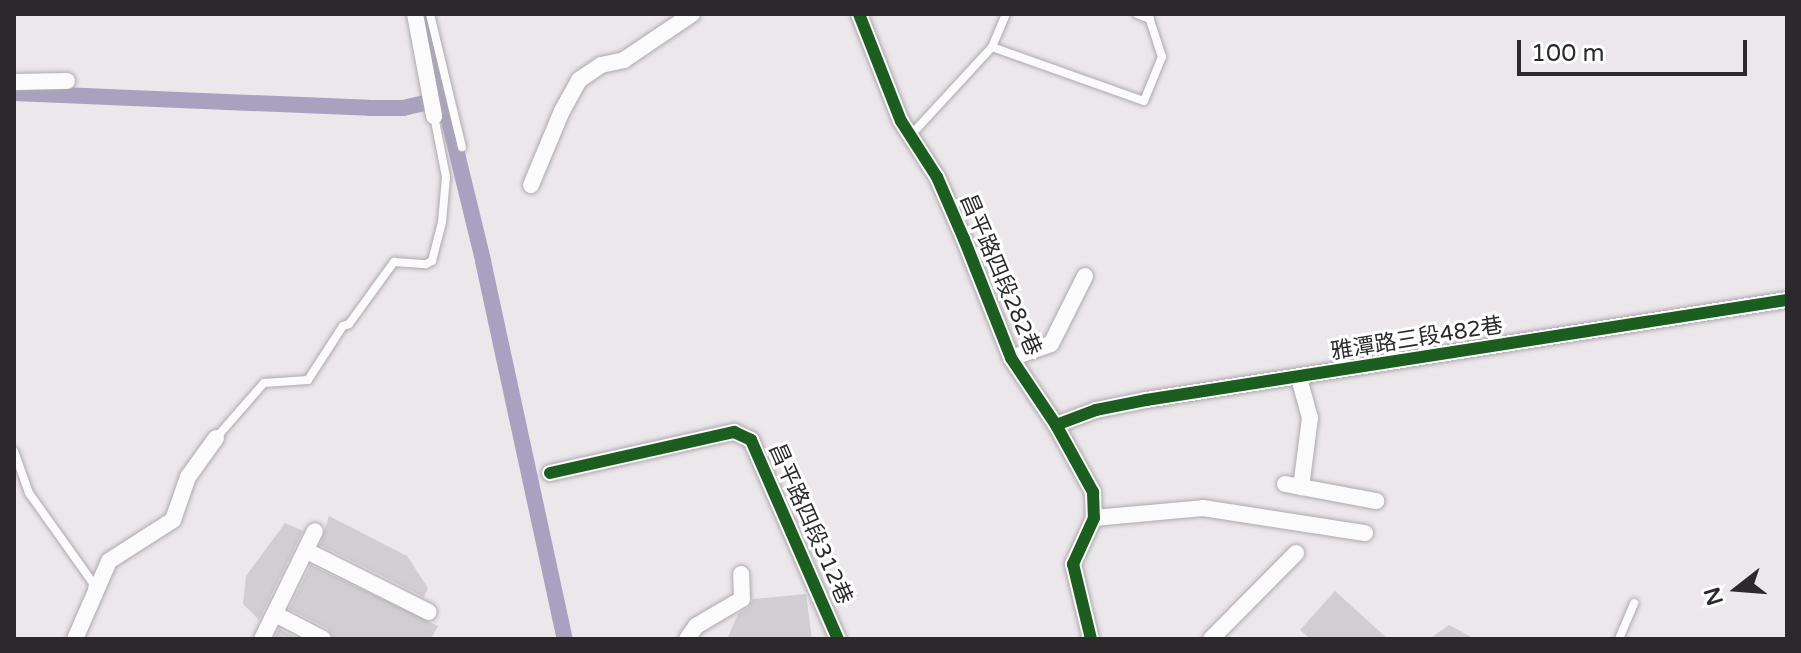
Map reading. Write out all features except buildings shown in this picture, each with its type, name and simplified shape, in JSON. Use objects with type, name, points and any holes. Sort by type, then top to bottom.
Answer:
[{"type":"street","points":[[415,14],[434,116]]},
{"type":"street","points":[[531,185],[562,111],[579,80],[601,65],[624,60],[692,14]]},
{"type":"street","name":"昌平路四段282巷","points":[[859,14],[910,137],[937,177],[1011,358],[1056,425],[1093,492],[1094,518]]},
{"type":"street","points":[[14,82],[67,81]]},
{"type":"street","points":[[1011,358],[1051,344],[1085,276]]},
{"type":"street","name":"雅潭路三段482巷","points":[[1056,425],[1096,410],[1146,400],[1787,300]]},
{"type":"street","points":[[1299,378],[1310,418],[1293,486],[1376,501]]},
{"type":"street","name":"昌平路四段312巷","points":[[550,473],[734,432],[751,440],[838,639]]},
{"type":"street","points":[[75,639],[109,561],[173,520],[188,477],[216,438]]},
{"type":"street","points":[[1091,639],[1073,564],[1094,518],[1203,508],[1365,533]]},
{"type":"street","points":[[262,639],[315,531]]},
{"type":"street","points":[[307,551],[429,612]]},
{"type":"street","points":[[1211,639],[1296,553]]},
{"type":"street","points":[[687,639],[696,626],[742,599],[741,574]]},
{"type":"street","points":[[275,614],[323,639]]},
{"type":"lane","points":[[430,14],[462,147]]},
{"type":"lane","points":[[910,137],[992,47],[1006,14]]},
{"type":"lane","points":[[992,47],[1144,101],[1162,57],[1150,19],[1137,14]]},
{"type":"lane","points":[[216,438],[264,383],[308,380],[343,326],[349,324],[394,262],[426,264],[432,261],[442,222],[446,177],[434,116]]},
{"type":"lane","points":[[14,451],[29,493],[93,583],[89,612]]},
{"type":"lane","points":[[1619,639],[1634,603]]},
{"type":"waterway","points":[[423,14],[483,261],[565,639]]},
{"type":"waterway","points":[[14,93],[369,108],[403,108],[442,99]]},
{"type":"cycle path","points":[[859,14],[901,121],[937,177],[1011,358],[1056,425],[1093,492],[1094,518],[1073,564],[1091,639]]},
{"type":"cycle path","points":[[1056,425],[1096,410],[1146,400],[1787,300]]},
{"type":"cycle path","points":[[550,473],[734,432],[751,440],[838,639]]}]
